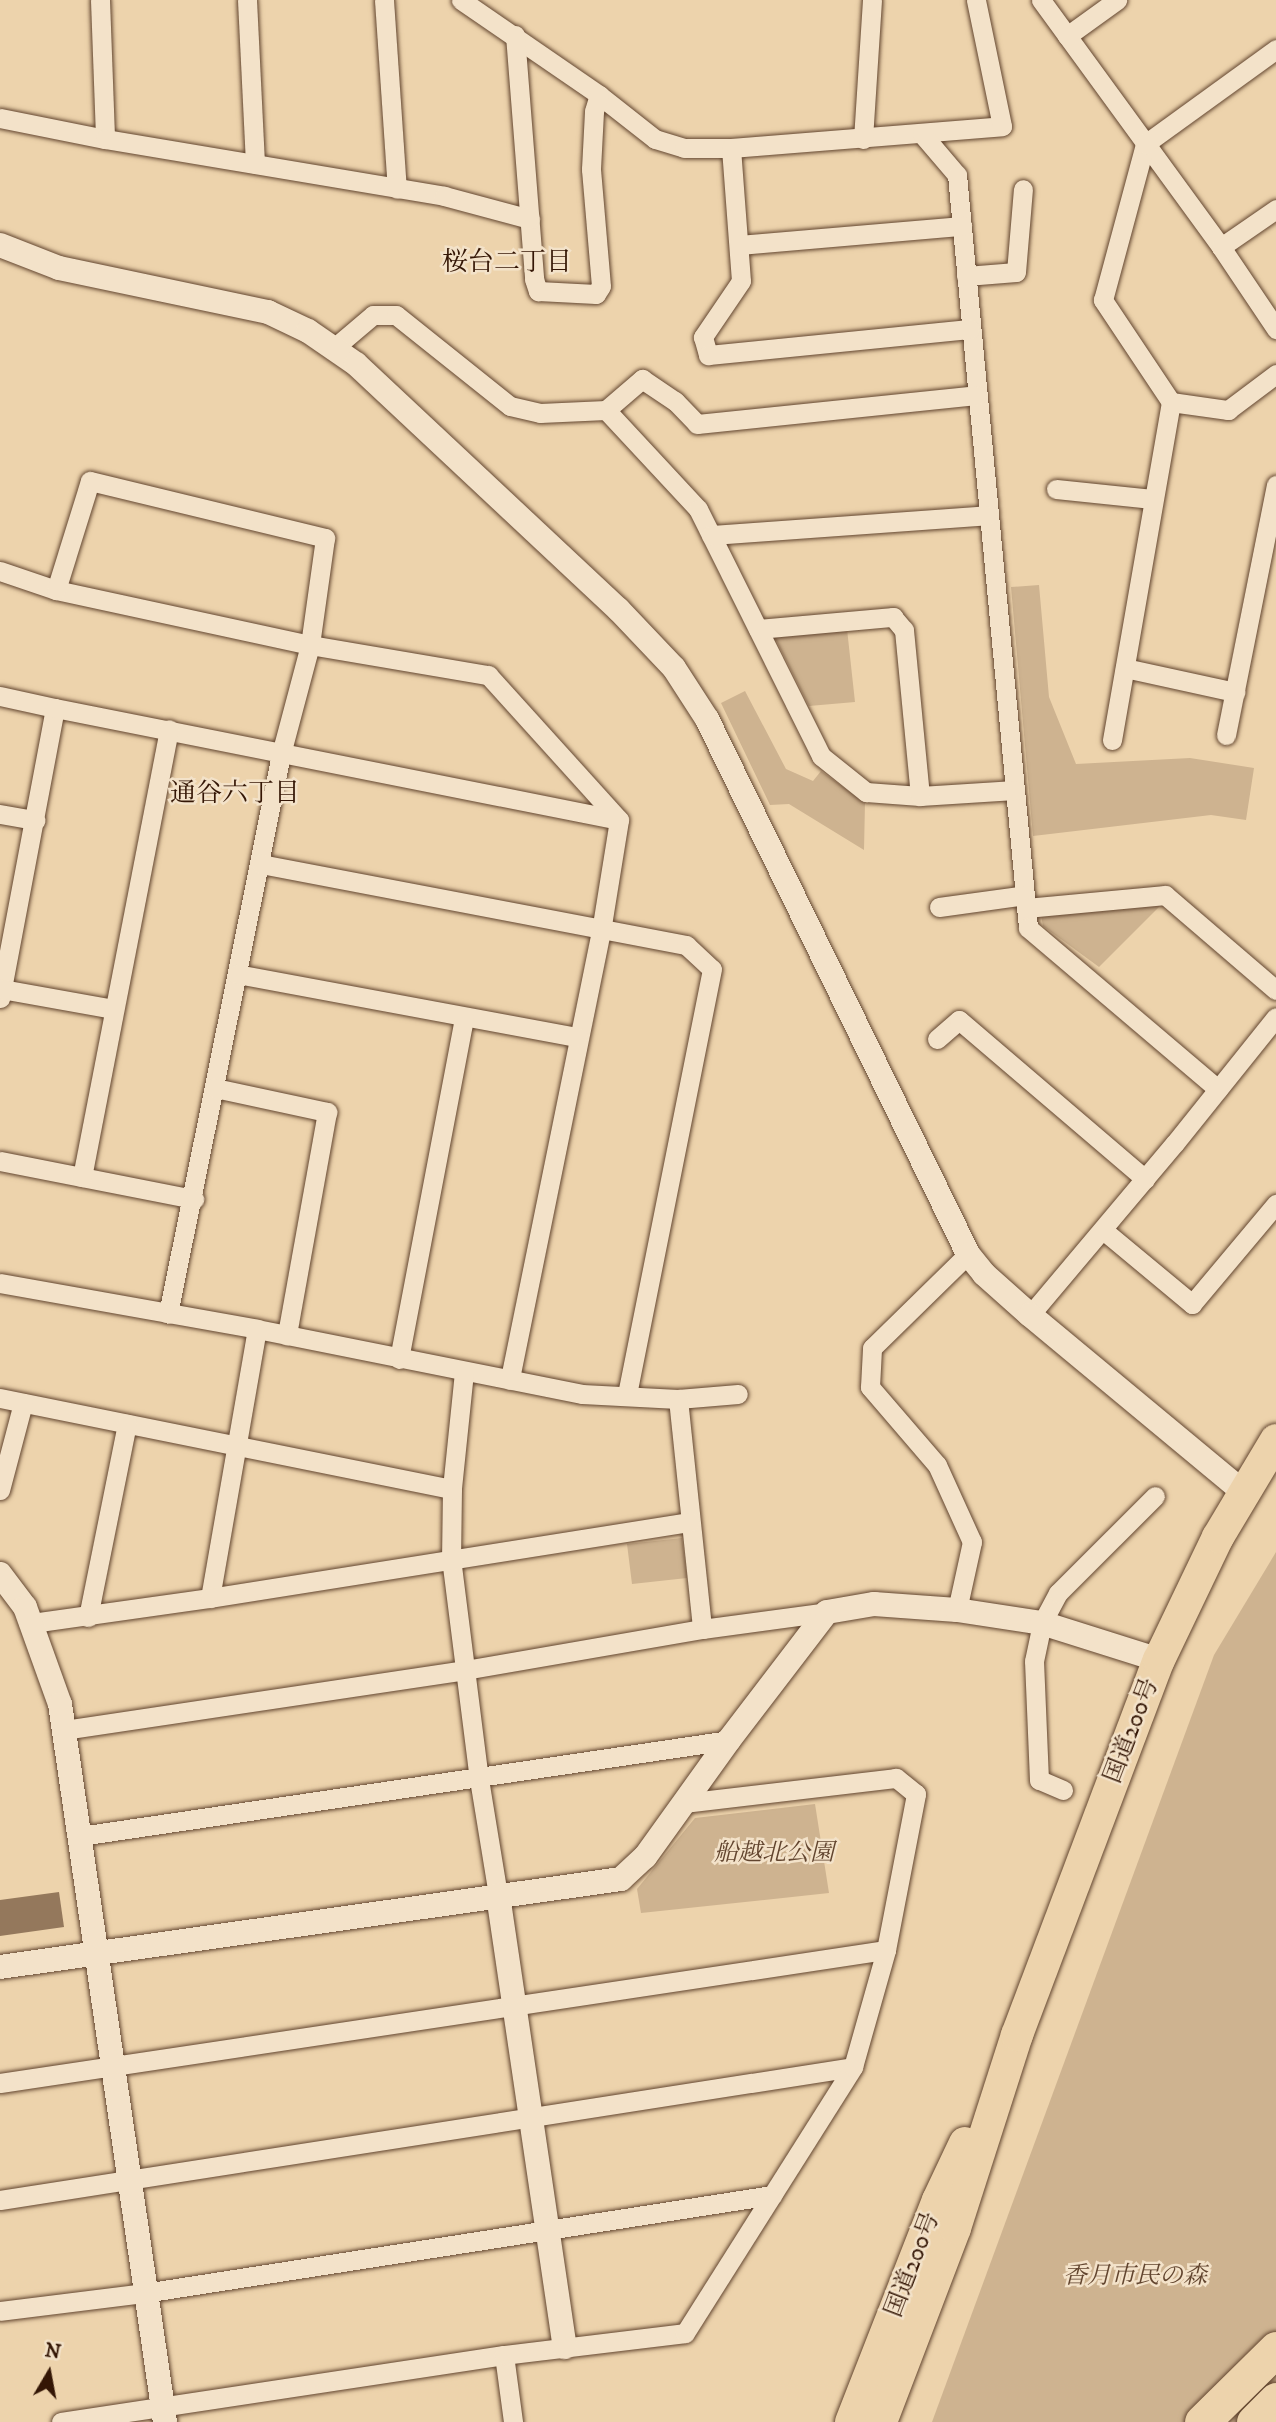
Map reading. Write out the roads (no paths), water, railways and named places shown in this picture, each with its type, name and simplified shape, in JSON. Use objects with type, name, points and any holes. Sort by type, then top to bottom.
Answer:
[{"type":"highway","name":"国道200号","points":[[881,2422],[955,2228],[1017,2035],[1159,1660],[1218,1537],[1276,1440]]},
{"type":"highway","name":"国道200号","points":[[851,2422],[938,2200],[1017,2035]]},
{"type":"highway","points":[[1202,2422],[1276,2349]]},
{"type":"highway","points":[[1254,2422],[1276,2400]]},
{"type":"street","points":[[100,0],[105,139]]},
{"type":"street","points":[[247,0],[255,164]]},
{"type":"street","points":[[384,0],[397,189]]},
{"type":"street","points":[[461,0],[515,35],[656,139],[684,148],[731,148],[863,139],[1002,126],[976,0]]},
{"type":"street","points":[[863,139],[873,0]]},
{"type":"street","points":[[1041,0],[1221,247],[1276,329]]},
{"type":"street","points":[[1067,36],[1116,0]]},
{"type":"street","points":[[515,35],[534,279],[538,291],[596,294],[601,286],[591,169],[594,111],[599,95]]},
{"type":"street","points":[[1112,740],[1171,402],[1103,300],[1145,144],[1276,49]]},
{"type":"street","points":[[0,118],[105,139],[443,196],[530,219]]},
{"type":"street","points":[[922,134],[957,175],[1028,928],[1218,1089]]},
{"type":"street","points":[[731,148],[741,281],[703,337],[708,355],[970,329]]},
{"type":"street","points":[[966,276],[1016,272],[1023,189]]},
{"type":"street","points":[[1221,247],[1276,209]]},
{"type":"street","points":[[739,245],[962,226]]},
{"type":"street","points":[[0,245],[60,268],[268,312],[308,331],[366,374],[608,599],[674,668],[707,719],[968,1254],[984,1274],[1030,1315],[1244,1492]]},
{"type":"street","points":[[334,348],[373,315],[396,315],[510,406],[540,413],[606,410],[642,379],[675,401],[697,424],[976,395]]},
{"type":"street","points":[[1171,402],[1228,410],[1276,374]]},
{"type":"street","points":[[606,410],[698,509],[821,756],[866,792],[920,796],[1015,790]]},
{"type":"street","points":[[55,590],[90,481],[325,538],[310,645],[281,754],[194,1199],[168,1314]]},
{"type":"street","points":[[1226,734],[1276,485]]},
{"type":"street","points":[[1056,489],[1152,499]]},
{"type":"street","points":[[711,536],[988,514]]},
{"type":"street","points":[[0,571],[55,590],[310,645],[488,675],[619,820]]},
{"type":"street","points":[[758,629],[893,617],[904,630],[920,796]]},
{"type":"street","points":[[1125,668],[1235,692]]},
{"type":"street","points":[[0,696],[619,820]]},
{"type":"street","points":[[55,708],[1,994],[113,1009]]},
{"type":"street","points":[[82,1177],[169,729]]},
{"type":"street","points":[[0,814],[34,820]]},
{"type":"street","points":[[510,1380],[577,1037],[601,931],[619,820]]},
{"type":"street","points":[[261,864],[601,931],[686,945],[712,969],[627,1396]]},
{"type":"street","points":[[939,907],[1165,895],[1276,990]]},
{"type":"street","points":[[237,974],[577,1037]]},
{"type":"street","points":[[400,1359],[464,1017]]},
{"type":"street","points":[[1030,1315],[1103,1230],[1276,1017]]},
{"type":"street","points":[[937,1040],[959,1020],[1145,1179]]},
{"type":"street","points":[[215,1088],[327,1112],[286,1335]]},
{"type":"street","points":[[0,1161],[194,1199]]},
{"type":"street","points":[[1103,1230],[1192,1304],[1276,1204]]},
{"type":"street","points":[[957,1609],[972,1542],[937,1465],[870,1387],[872,1348],[968,1254]]},
{"type":"street","points":[[0,1283],[257,1329],[464,1373],[582,1394],[678,1399],[738,1394]]},
{"type":"street","points":[[209,1598],[257,1329]]},
{"type":"street","points":[[464,1373],[452,1489],[451,1558],[479,1779],[565,2347]]},
{"type":"street","points":[[0,1398],[452,1489]]},
{"type":"street","points":[[678,1399],[702,1629]]},
{"type":"street","points":[[0,1490],[23,1402]]},
{"type":"street","points":[[88,1617],[127,1424]]},
{"type":"street","points":[[1063,1790],[1040,1780],[1034,1661],[1042,1623],[1058,1593],[1155,1496]]},
{"type":"street","points":[[32,1623],[88,1617],[690,1522]]},
{"type":"street","points":[[0,1574],[25,1606],[60,1704],[99,1954],[111,2065],[164,2414]]},
{"type":"street","points":[[64,1730],[465,1670],[702,1629],[874,1604],[957,1609],[1042,1623],[1159,1660]]},
{"type":"street","points":[[0,1967],[621,1879],[645,1857],[729,1740],[827,1612]]},
{"type":"street","points":[[80,1836],[729,1740]]},
{"type":"street","points":[[61,2422],[164,2414],[504,2355],[685,2333],[853,2067],[886,1950],[916,1794],[896,1778],[684,1803]]},
{"type":"street","points":[[0,2083],[886,1950]]},
{"type":"street","points":[[0,2200],[529,2115],[853,2067]]},
{"type":"street","points":[[0,2311],[144,2293],[772,2195]]},
{"type":"street","points":[[504,2355],[513,2422]]},
{"type":"district","name":"桜台二丁目","points":[[507,263]]},
{"type":"district","name":"通谷六丁目","points":[[235,794]]},
{"type":"park label","name":"船越北公園","points":[[774,1854]]},
{"type":"park label","name":"香月市民の森","points":[[1135,2277]]}]
